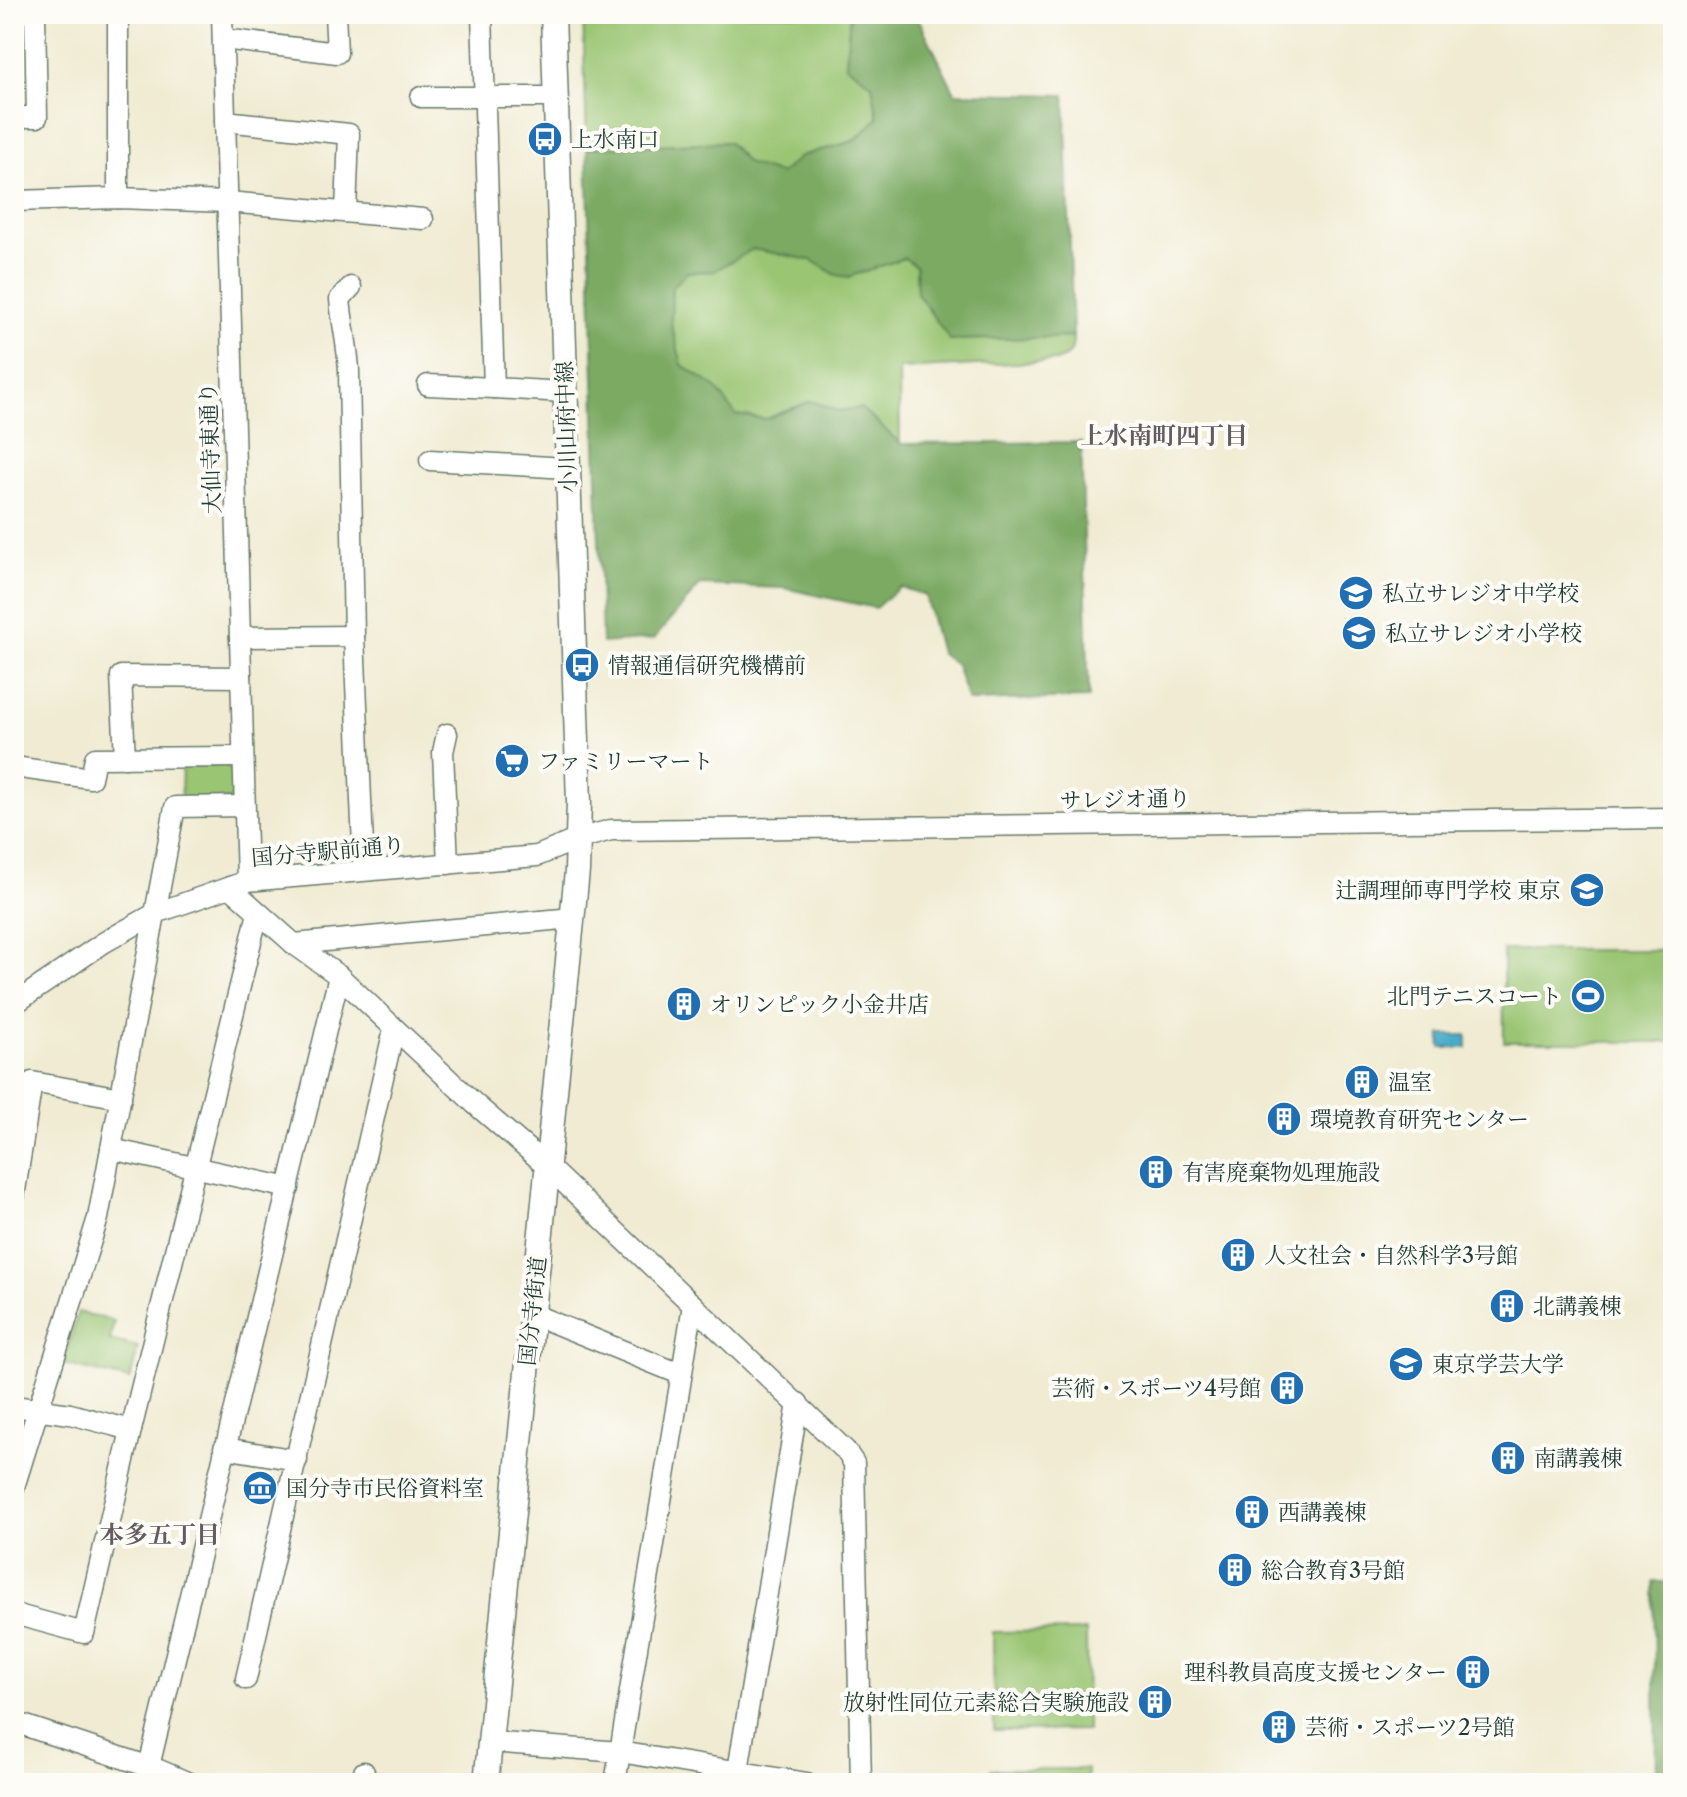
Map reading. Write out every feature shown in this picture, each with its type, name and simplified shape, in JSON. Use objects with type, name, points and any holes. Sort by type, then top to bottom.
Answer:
[{"type":"main road","name":"小川山府中線","points":[[553,14],[578,839]]},
{"type":"main road","name":"国分寺街道","points":[[486,1783],[573,918],[578,839]]},
{"type":"street","points":[[14,117],[37,117],[35,14]]},
{"type":"street","points":[[118,14],[118,198]]},
{"type":"street","name":"大仙寺東通り","points":[[222,14],[244,806],[238,884]]},
{"type":"street","points":[[223,39],[337,53],[335,14]]},
{"type":"street","points":[[482,14],[494,388]]},
{"type":"street","points":[[421,97],[555,97]]},
{"type":"street","points":[[225,121],[349,134],[346,212]]},
{"type":"street","points":[[14,201],[118,198],[227,202],[423,219]]},
{"type":"street","points":[[351,287],[340,299],[342,324],[347,334],[349,371],[354,636],[364,870]]},
{"type":"street","points":[[428,385],[565,392]]},
{"type":"street","points":[[430,460],[567,468]]},
{"type":"street","points":[[240,637],[354,636]]},
{"type":"street","points":[[125,758],[121,676],[241,677]]},
{"type":"street","points":[[447,734],[443,752],[448,864]]},
{"type":"street","points":[[14,767],[91,778],[95,758],[243,757]]},
{"type":"street","points":[[14,1487],[98,1218],[175,807],[244,806]]},
{"type":"street","name":"サレジオ通り","points":[[578,839],[611,830],[1673,818]]},
{"type":"street","name":"国分寺駅前通り","points":[[14,1004],[103,943],[156,913],[238,884],[537,856],[578,839]]},
{"type":"street","points":[[238,884],[258,913],[339,976],[547,1166],[845,1450],[854,1463],[861,1783]]},
{"type":"street","points":[[14,1614],[84,1633],[194,1167],[258,913]]},
{"type":"street","points":[[294,944],[573,918]]},
{"type":"street","points":[[147,1775],[339,976]]},
{"type":"street","points":[[246,1679],[394,1029]]},
{"type":"street","points":[[14,1197],[32,1082],[121,1098]]},
{"type":"street","points":[[111,1149],[289,1188]]},
{"type":"street","points":[[615,1783],[693,1305]]},
{"type":"street","points":[[532,1314],[680,1374]]},
{"type":"street","points":[[736,1777],[798,1403]]},
{"type":"street","points":[[14,1406],[70,1414],[131,1430]]},
{"type":"street","points":[[224,1448],[297,1460]]},
{"type":"street","points":[[14,1722],[147,1775],[189,1783]]},
{"type":"street","points":[[490,1742],[620,1752],[736,1777],[807,1783]]},
{"type":"green space","points":[[583,14],[850,14],[846,65],[872,84],[878,118],[854,141],[801,156],[780,174],[748,164],[727,142],[587,148]]},
{"type":"green space","points":[[850,14],[918,18],[955,93],[1065,95],[1073,337],[950,340],[917,293],[916,266],[904,258],[848,277],[836,275],[811,260],[753,249],[714,271],[687,272],[672,287],[671,323],[682,365],[715,387],[736,415],[766,419],[811,401],[838,411],[861,408],[901,444],[1081,442],[1089,698],[968,701],[956,665],[940,653],[925,595],[900,587],[875,608],[784,588],[700,585],[654,639],[602,643],[587,148],[728,142],[748,164],[780,174],[801,156],[854,141],[878,118],[872,84],[846,65]]},
{"type":"green space","points":[[753,249],[811,260],[848,277],[904,258],[916,266],[917,293],[950,340],[1073,337],[1071,350],[1056,361],[899,369],[900,444],[860,408],[838,411],[811,401],[766,419],[736,415],[714,387],[682,365],[671,323],[671,287],[687,272],[714,271]]},
{"type":"green space","points":[[182,764],[227,765],[234,774],[234,796],[228,800],[181,799]]},
{"type":"green space","name":"北門テニスコート","points":[[1503,950],[1673,950],[1673,1042],[1504,1042]]},
{"type":"green space","points":[[78,1312],[114,1321],[110,1340],[138,1347],[130,1380],[63,1364]]},
{"type":"green space","points":[[1654,1582],[1673,1582],[1673,1783],[1656,1783]]},
{"type":"green space","points":[[1086,1631],[1087,1730],[994,1731],[993,1632]]},
{"type":"green space","points":[[991,1769],[1087,1769],[1087,1783],[991,1783]]},
{"type":"water","points":[[1441,1035],[1467,1035],[1467,1048],[1441,1048]]},
{"type":"place","name":"上水南口","points":[[545,139]]},
{"type":"place","name":"私立サレジオ中学校","points":[[1356,593]]},
{"type":"place","name":"私立サレジオ小学校","points":[[1359,633]]},
{"type":"place","name":"情報通信研究機構前","points":[[582,665]]},
{"type":"place","name":"ファミリーマート","points":[[512,761]]},
{"type":"place","name":"辻調理師専門学校 東京","points":[[1587,890]]},
{"type":"place","name":"北門テニスコート","points":[[1588,996]]},
{"type":"place","name":"オリンピック小金井店","points":[[684,1004]]},
{"type":"place","name":"温室","points":[[1362,1082]]},
{"type":"place","name":"環境教育研究センター","points":[[1284,1119]]},
{"type":"place","name":"有害廃棄物処理施設","points":[[1156,1172]]},
{"type":"place","name":"人文社会・自然科学3号館","points":[[1238,1255]]},
{"type":"place","name":"北講義棟","points":[[1507,1306]]},
{"type":"place","name":"東京学芸大学","points":[[1406,1364]]},
{"type":"place","name":"芸術・スポーツ4号館","points":[[1287,1388]]},
{"type":"place","name":"南講義棟","points":[[1508,1458]]},
{"type":"place","name":"国分寺市民俗資料室","points":[[260,1488]]},
{"type":"place","name":"西講義棟","points":[[1252,1512]]},
{"type":"place","name":"総合教育3号館","points":[[1235,1570]]},
{"type":"place","name":"理科教員高度支援センター","points":[[1473,1672]]},
{"type":"place","name":"放射性同位元素総合実験施設","points":[[1155,1702]]},
{"type":"place","name":"芸術・スポーツ2号館","points":[[1279,1727]]},
{"type":"district","name":"上水南町四丁目","points":[[1164,436]]},
{"type":"district","name":"本多五丁目","points":[[160,1535]]}]
